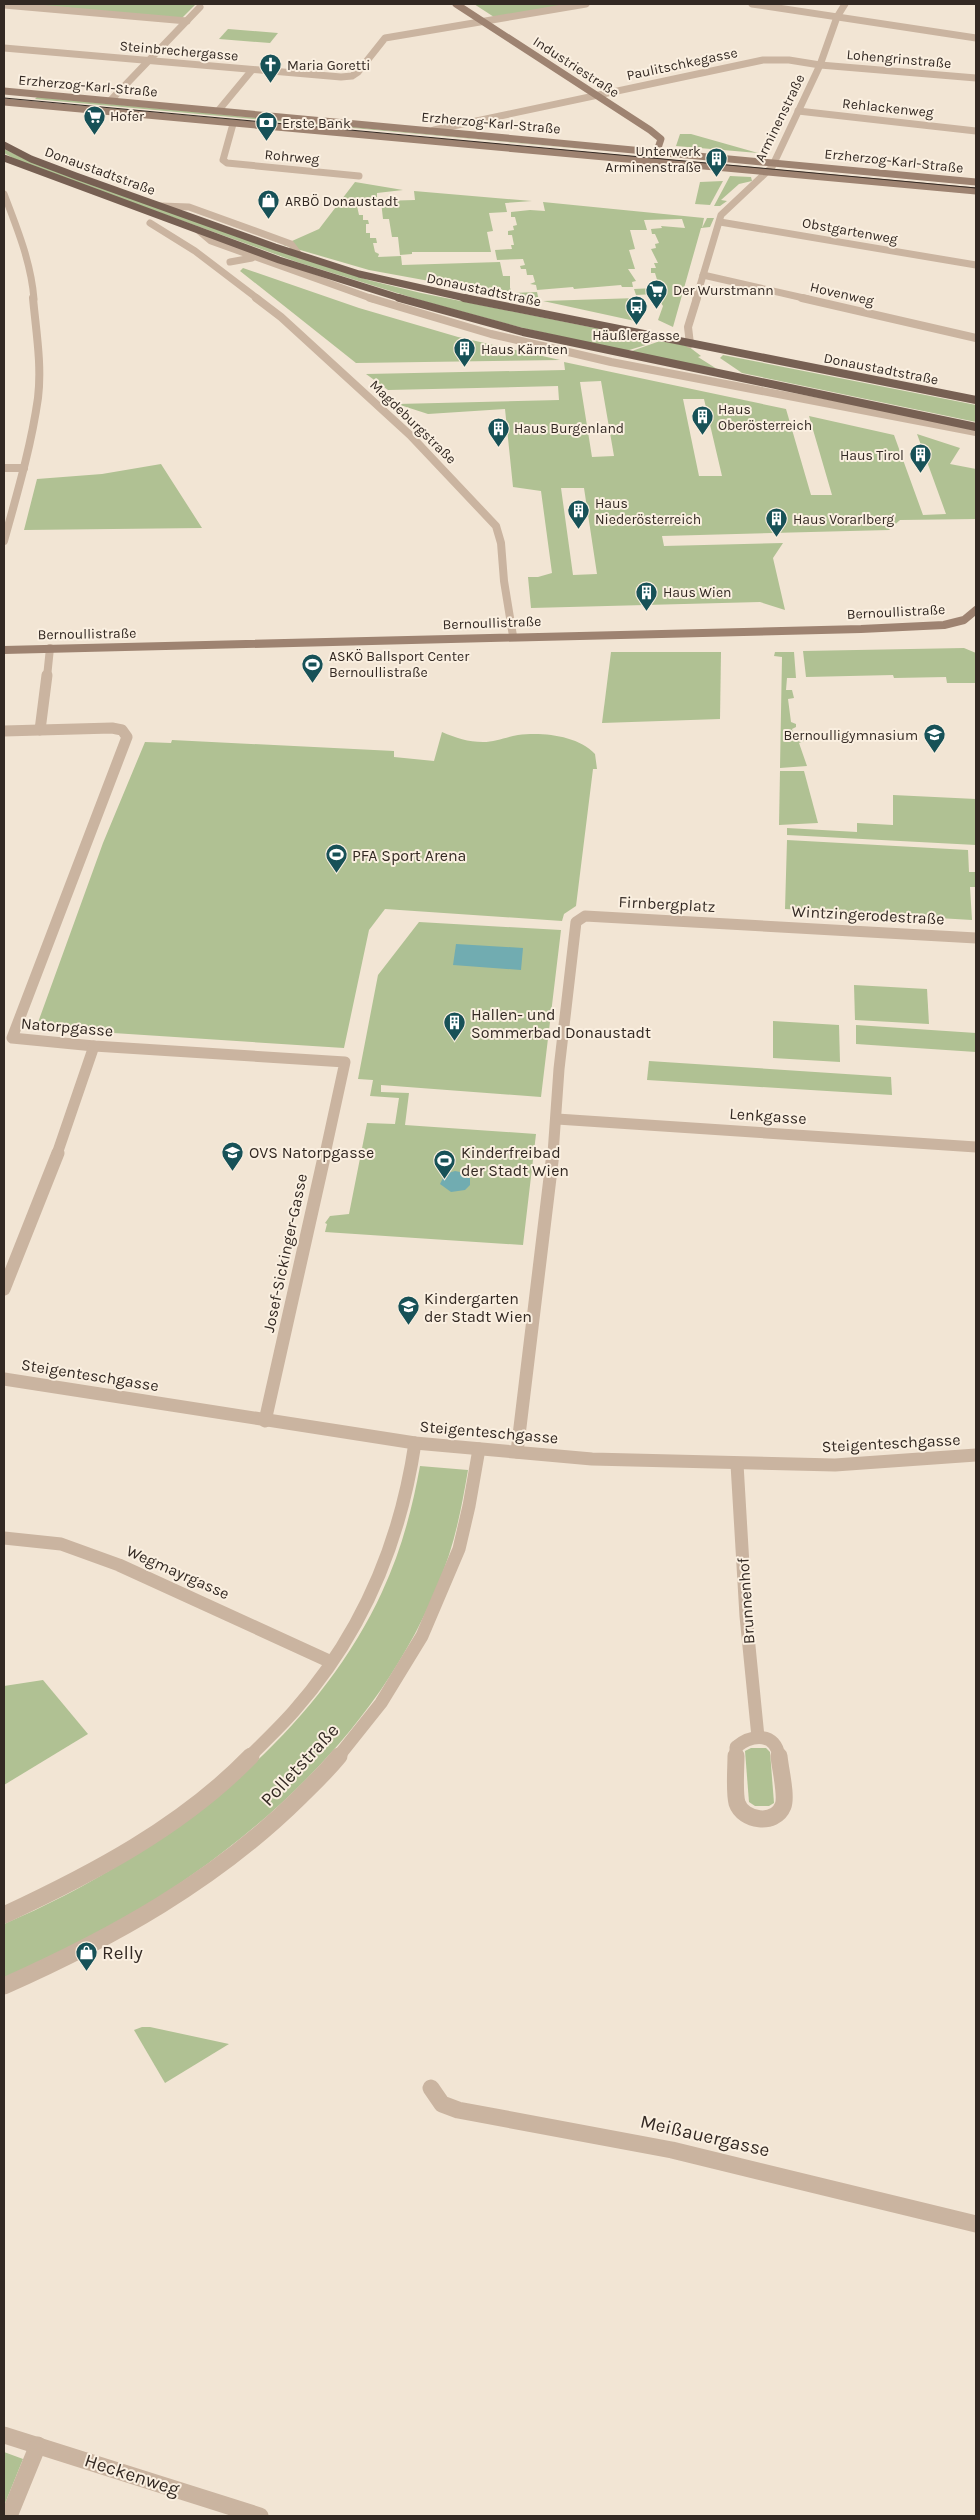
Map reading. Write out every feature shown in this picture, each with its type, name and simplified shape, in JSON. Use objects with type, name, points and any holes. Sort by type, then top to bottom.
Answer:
[{"type":"main road","name":"Industriestraße","points":[[456,4],[656,134],[661,139],[658,151]]},
{"type":"main road","name":"Erzherzog-Karl-Straße","points":[[4,91],[976,182]]},
{"type":"main road","name":"Erzherzog-Karl-Straße","points":[[4,102],[976,191]]},
{"type":"main road","name":"Donaustadtstraße","points":[[4,145],[31,159],[160,206],[300,256],[359,274],[445,295],[976,400]]},
{"type":"main road","points":[[653,162],[658,151]]},
{"type":"main road","name":"Donaustadtstraße","points":[[4,158],[198,230],[352,284],[523,332],[976,427]]},
{"type":"main road","name":"Bernoullistraße","points":[[4,650],[514,636],[862,629],[944,625],[964,620],[976,610]]},
{"type":"street","points":[[483,21],[586,4]]},
{"type":"street","points":[[752,4],[976,38]]},
{"type":"street","name":"Arminenstraße","points":[[690,344],[688,327],[721,215],[767,172],[774,162],[820,65],[837,17],[845,4]]},
{"type":"street","points":[[4,5],[187,21]]},
{"type":"street","points":[[110,101],[200,7]]},
{"type":"street","name":"Steinbrechergasse","points":[[4,48],[341,77],[352,76],[358,72],[385,38],[483,21]]},
{"type":"street","name":"Paulitschkegasse","points":[[434,130],[764,60],[789,60],[820,65]]},
{"type":"street","name":"Lohengrinstraße","points":[[820,65],[976,78]]},
{"type":"street","points":[[218,111],[252,70]]},
{"type":"street","name":"Rehlackenweg","points":[[798,110],[976,131]]},
{"type":"street","name":"Rohrweg","points":[[233,124],[223,160],[234,165],[359,176]]},
{"type":"street","points":[[4,194],[21,238],[32,280],[39,365],[38,397],[24,468],[4,541]]},
{"type":"street","name":"Obstgartenweg","points":[[720,222],[976,265]]},
{"type":"street","name":"Magdeburgstraße","points":[[150,223],[222,270],[281,317],[410,435],[496,526],[501,543],[514,636]]},
{"type":"street","name":"Donaustadtstraße","points":[[198,230],[211,241],[255,258],[393,306],[491,334],[611,362],[976,432]]},
{"type":"street","points":[[222,270],[237,251]]},
{"type":"street","points":[[230,262],[255,258]]},
{"type":"street","name":"Hovenweg","points":[[703,275],[976,338]]},
{"type":"street","points":[[4,468],[24,468]]},
{"type":"street","points":[[4,731],[40,730],[50,648]]},
{"type":"street","name":"Natorpgasse","points":[[40,730],[118,729],[126,734],[125,742],[12,1038],[94,1046],[345,1062]]},
{"type":"street","name":"Firnbergplatz","points":[[557,1118],[559,1068],[576,922],[585,916],[757,926]]},
{"type":"street","name":"Wintzingerodestraße","points":[[757,926],[976,938]]},
{"type":"street","points":[[4,1289],[65,1135],[94,1046]]},
{"type":"street","name":"Josef-Sickinger-Gasse","points":[[265,1421],[345,1062]]},
{"type":"street","points":[[517,1452],[557,1118]]},
{"type":"street","name":"Lenkgasse","points":[[557,1118],[976,1147]]},
{"type":"street","name":"Steigenteschgasse","points":[[4,1379],[415,1443],[610,1460],[835,1465],[976,1455]]},
{"type":"street","points":[[4,1915],[66,1888],[107,1864],[194,1805],[239,1768],[302,1701],[331,1662],[363,1610],[388,1557],[407,1498],[415,1443]]},
{"type":"street","name":"Polletstraße","points":[[4,1986],[30,1976],[132,1923],[198,1881],[270,1826],[333,1763],[390,1689],[429,1623],[454,1563],[462,1537],[479,1448]]},
{"type":"street","name":"Brunnenhof","points":[[737,1464],[746,1616],[758,1737]]},
{"type":"street","name":"Wegmayrgasse","points":[[4,1538],[61,1544],[119,1564],[331,1662]]},
{"type":"street","points":[[758,1737],[774,1742],[778,1747],[784,1802],[783,1808],[778,1814],[763,1820],[747,1815],[737,1803],[736,1747],[747,1738],[758,1737]]},
{"type":"street","name":"Meißauergasse","points":[[431,2088],[442,2104],[458,2110],[672,2150],[976,2224]]},
{"type":"street","name":"Heckenweg","points":[[4,2435],[260,2516]]},
{"type":"street","points":[[9,2516],[38,2445]]},
{"type":"green space","points":[[12,4],[196,4],[182,18]]},
{"type":"green space","points":[[474,4],[575,4],[494,17]]},
{"type":"green space","points":[[228,29],[278,33],[270,43],[219,39]]},
{"type":"green space","points":[[37,97],[616,152],[35,99]]},
{"type":"green space","points":[[680,134],[691,134],[758,153],[676,146]]},
{"type":"green space","points":[[4,149],[25,159],[368,280],[421,293],[655,340],[649,344],[626,351],[523,328],[423,301],[297,262],[22,163],[4,153]]},
{"type":"green space","points":[[730,176],[751,177],[752,181],[739,184],[721,200],[727,201],[720,206],[714,206]]},
{"type":"green space","points":[[723,181],[710,205],[695,204],[700,182]]},
{"type":"green space","points":[[355,182],[403,190],[377,193],[377,201],[361,202],[361,206],[357,206],[359,215],[363,215],[363,220],[368,220],[369,224],[366,224],[366,233],[370,233],[370,238],[376,238],[377,243],[373,243],[375,252],[379,254],[378,257],[401,256],[402,265],[500,262],[503,276],[510,276],[510,288],[513,293],[537,292],[539,301],[369,270],[283,245],[319,229]]},
{"type":"green space","points":[[414,191],[532,201],[505,203],[507,212],[489,213],[493,231],[487,232],[491,252],[412,252],[412,254],[400,255],[398,237],[392,237],[389,219],[383,219],[381,201],[415,200]]},
{"type":"green space","points":[[543,202],[704,218],[673,327],[658,320],[663,306],[655,294],[636,295],[634,289],[655,288],[654,283],[658,283],[655,273],[651,273],[651,268],[656,268],[654,263],[658,263],[651,249],[656,248],[655,244],[659,243],[655,234],[652,234],[651,229],[662,228],[661,226],[685,228],[682,219],[644,220],[647,230],[630,230],[635,249],[629,250],[635,269],[628,269],[636,281],[632,282],[633,287],[622,287],[621,285],[537,290],[536,285],[530,284],[535,282],[533,275],[527,275],[526,269],[521,269],[520,266],[525,265],[523,259],[497,260],[495,250],[512,249],[511,245],[514,245],[512,235],[508,235],[508,231],[514,230],[513,226],[517,225],[515,217],[511,217],[511,212],[545,211]]},
{"type":"green space","points":[[707,218],[714,218],[710,227],[702,228]]},
{"type":"green space","points":[[243,268],[359,308],[458,337],[560,360],[356,363],[240,271]]},
{"type":"green space","points":[[637,298],[640,307],[636,308],[636,316],[633,317],[635,321],[543,301]]},
{"type":"green space","points":[[660,341],[688,346],[701,356],[698,357],[717,369],[629,352]]},
{"type":"green space","points":[[723,355],[976,405],[976,422],[742,373],[720,358]]},
{"type":"green space","points":[[564,362],[786,409],[811,495],[832,495],[809,416],[894,435],[923,515],[946,514],[917,434],[960,448],[950,464],[976,469],[976,519],[900,520],[889,530],[662,536],[664,546],[783,543],[773,558],[785,610],[760,602],[531,608],[528,577],[538,577],[552,573],[541,491],[513,487],[505,409],[428,414],[397,404],[559,400],[558,386],[388,390],[366,374],[565,370]],"holes":[[[601,381],[614,456],[592,457],[580,382]],[[683,399],[704,399],[722,476],[699,476]],[[561,488],[584,488],[597,574],[573,575]]]},
{"type":"green space","points":[[161,464],[202,528],[24,530],[37,479],[102,474]]},
{"type":"green space","points":[[964,648],[976,653],[976,683],[947,683],[946,677],[894,678],[893,675],[806,677],[803,651]]},
{"type":"green space","points":[[611,652],[721,652],[720,719],[602,723]]},
{"type":"green space","points":[[775,652],[794,652],[796,678],[787,678],[786,690],[792,690],[794,698],[788,699],[791,722],[796,724],[796,727],[792,729],[794,736],[804,738],[804,741],[799,743],[807,766],[780,768],[782,657],[774,656]]},
{"type":"green space","name":"PFA Sport Arena","points":[[442,732],[462,739],[483,742],[518,735],[559,736],[579,743],[595,754],[597,769],[593,769],[576,906],[564,914],[562,921],[385,909],[369,930],[344,1048],[36,1028],[103,843],[145,742],[171,743],[172,740],[394,751],[394,757],[434,761]]},
{"type":"green space","points":[[780,771],[804,771],[818,823],[779,825]]},
{"type":"green space","points":[[893,795],[976,799],[976,845],[787,835],[787,828],[857,832],[857,823],[893,825]]},
{"type":"green space","points":[[787,840],[968,850],[969,872],[976,872],[976,887],[970,887],[972,920],[785,909]]},
{"type":"green space","points":[[419,922],[561,930],[541,1097],[381,1085],[381,1092],[409,1093],[405,1125],[536,1134],[523,1245],[325,1232],[327,1224],[325,1223],[330,1216],[349,1214],[367,1123],[395,1124],[399,1098],[370,1096],[373,1080],[358,1079],[378,975]]},
{"type":"green space","points":[[854,985],[927,989],[929,1024],[855,1020]]},
{"type":"green space","points":[[773,1021],[839,1025],[840,1062],[773,1058]]},
{"type":"green space","points":[[856,1025],[976,1033],[976,1052],[856,1044]]},
{"type":"green space","points":[[649,1061],[891,1077],[892,1095],[647,1080]]},
{"type":"green space","points":[[420,1466],[468,1470],[458,1523],[449,1555],[425,1614],[395,1668],[359,1719],[319,1766],[274,1809],[227,1849],[176,1886],[123,1920],[4,1978],[4,1924],[60,1898],[117,1866],[171,1831],[223,1791],[271,1747],[314,1699],[352,1647],[382,1592],[405,1530]]},
{"type":"green space","points":[[43,1680],[88,1734],[4,1785],[4,1686]]},
{"type":"green space","points":[[751,1748],[766,1748],[770,1752],[774,1803],[769,1806],[755,1806],[749,1802],[745,1751]]},
{"type":"green space","points":[[150,2027],[229,2044],[165,2083],[134,2030]]},
{"type":"green space","points":[[4,2452],[23,2459],[4,2506]]},
{"type":"water","points":[[456,944],[523,948],[521,970],[453,965]]},
{"type":"water","points":[[455,1171],[465,1173],[470,1178],[470,1185],[465,1190],[451,1192],[440,1184],[445,1174]]},
{"type":"tram line","points":[[4,98],[976,188]]},
{"type":"place","name":"Maria Goretti","points":[[271,84]]},
{"type":"place","name":"Hofer","points":[[94,135]]},
{"type":"place","name":"Erste Bank","points":[[266,142]]},
{"type":"place","name":"Unterwerk Arminenstraße","points":[[717,178]]},
{"type":"place","name":"ARBÖ Donaustadt","points":[[269,220]]},
{"type":"place","name":"Der Wurstmann","points":[[657,309]]},
{"type":"place","name":"Häußlergasse","points":[[636,326]]},
{"type":"place","name":"Haus Kärnten","points":[[465,368]]},
{"type":"place","name":"Haus Oberösterreich","points":[[702,436]]},
{"type":"place","name":"Haus Burgenland","points":[[498,447]]},
{"type":"place","name":"Haus Tirol","points":[[920,474]]},
{"type":"place","name":"Haus Niederösterreich","points":[[579,530]]},
{"type":"place","name":"Haus Vorarlberg","points":[[777,538]]},
{"type":"place","name":"Haus Wien","points":[[647,611]]},
{"type":"place","name":"ASKÖ Ballsport Center Bernoullistraße","points":[[313,683]]},
{"type":"place","name":"Bernoulligymnasium","points":[[934,754]]},
{"type":"place","name":"PFA Sport Arena","points":[[336,874]]},
{"type":"place","name":"Hallen- und Sommerbad Donaustadt","points":[[455,1042]]},
{"type":"place","name":"OVS Natorpgasse","points":[[233,1171]]},
{"type":"place","name":"Kinderfreibad der Stadt Wien","points":[[445,1180]]},
{"type":"place","name":"Kindergarten der Stadt Wien","points":[[408,1326]]},
{"type":"place","name":"Relly","points":[[86,1972]]}]
